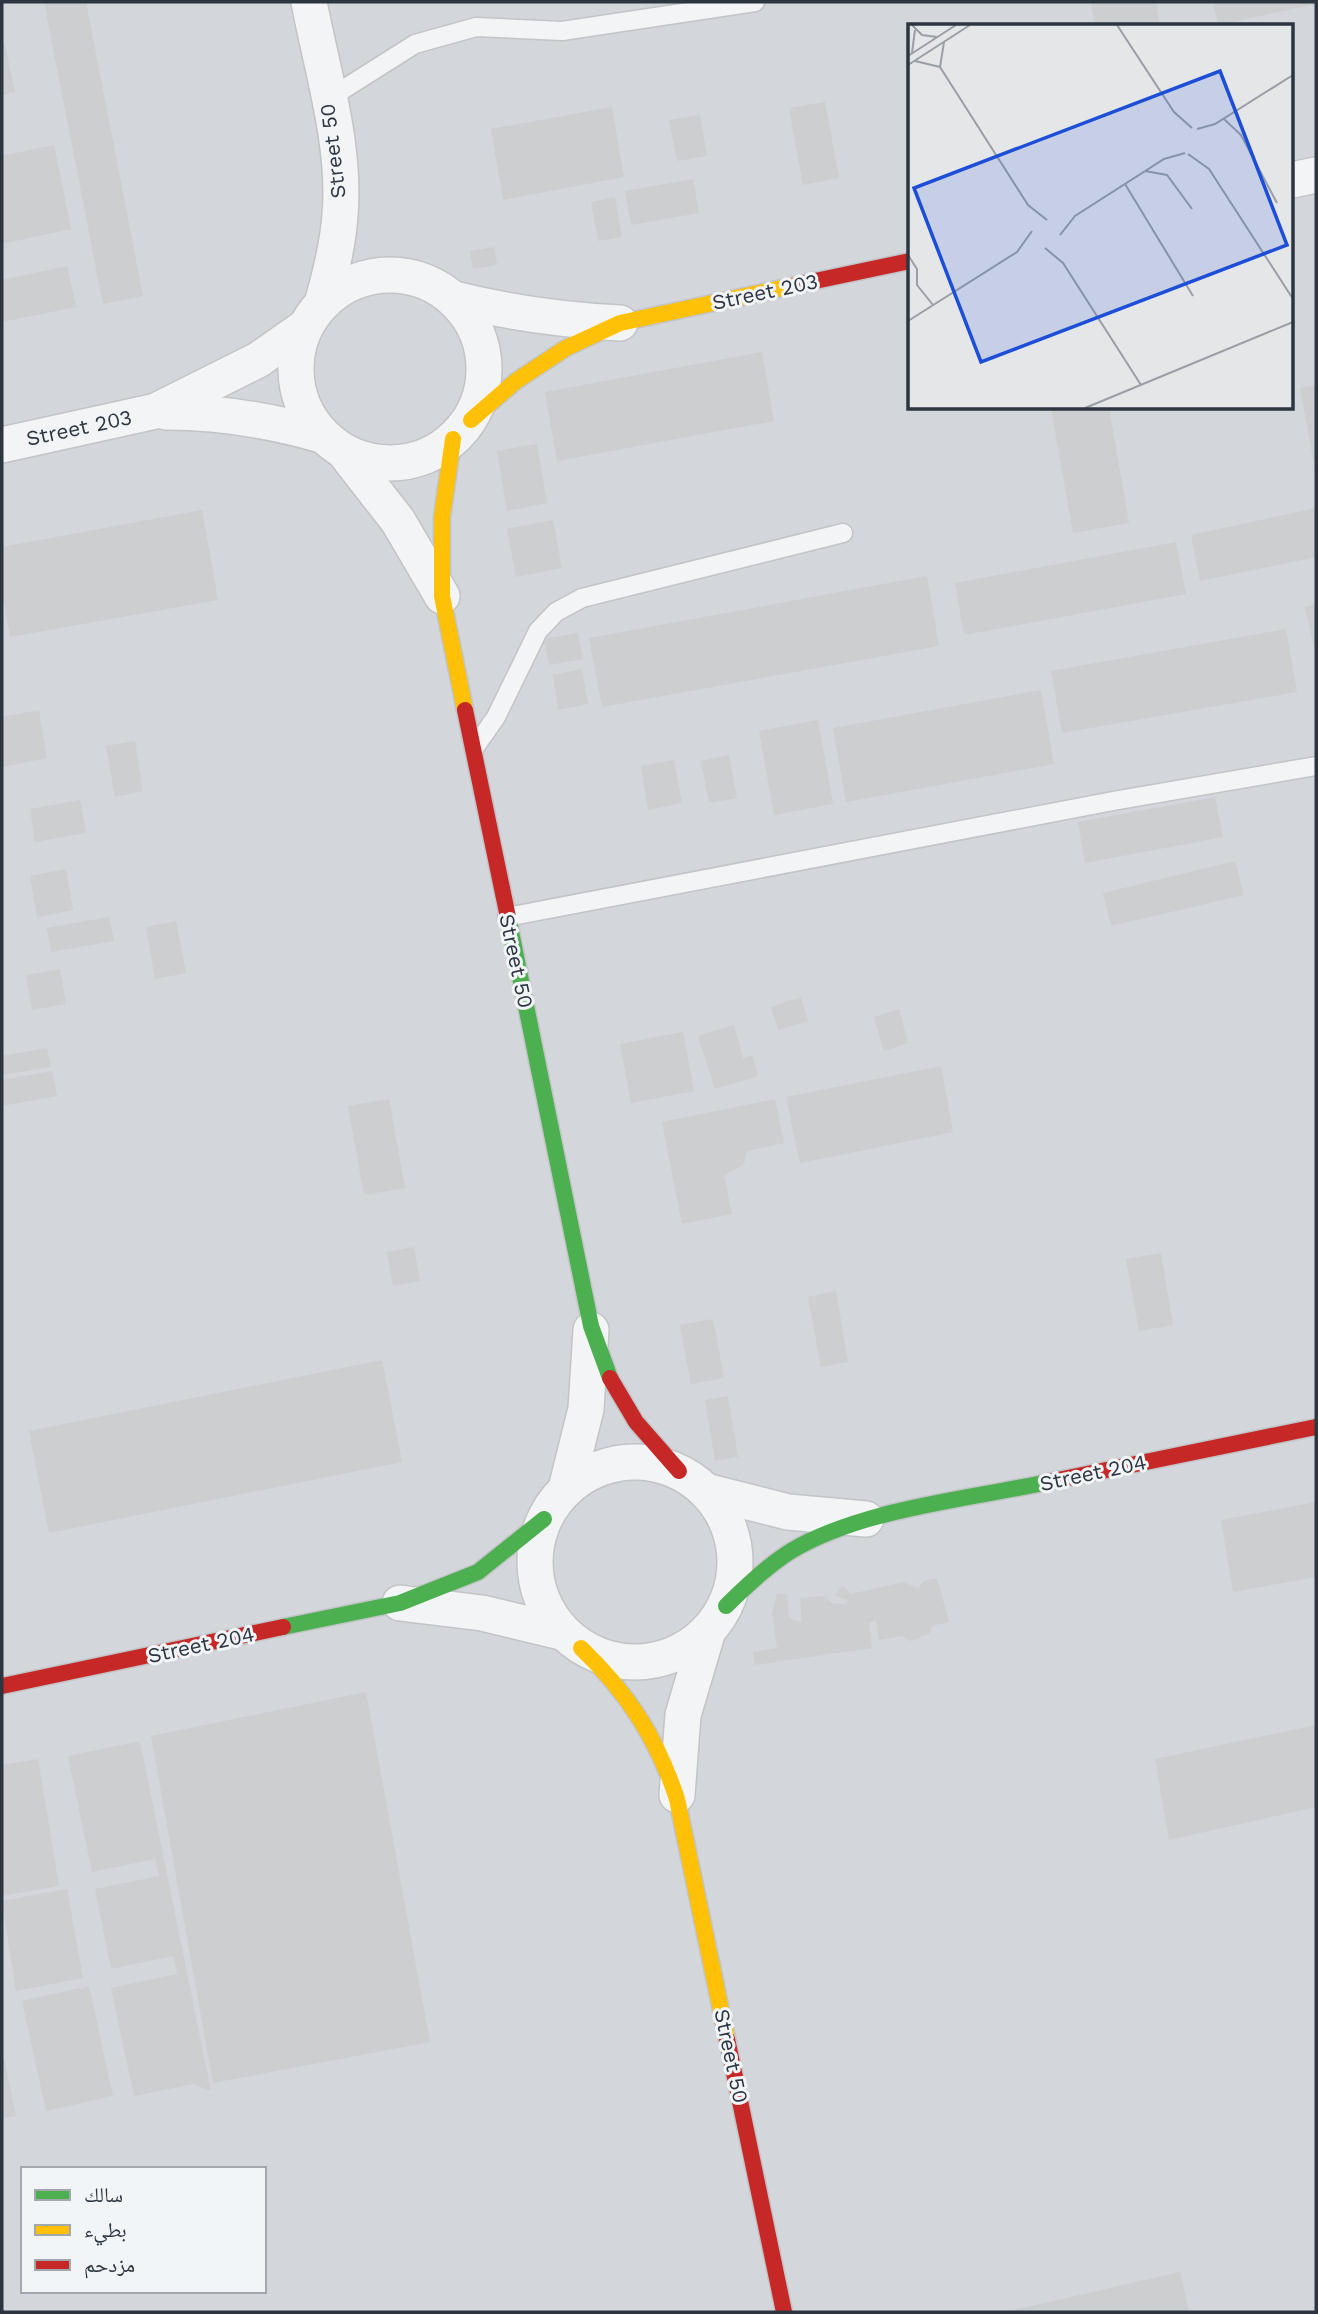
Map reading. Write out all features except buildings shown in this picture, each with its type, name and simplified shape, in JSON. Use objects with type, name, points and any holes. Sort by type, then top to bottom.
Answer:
[{"type":"street","name":"Street 50","points":[[309,2],[339,169],[340,213],[335,257],[314,314]]},
{"type":"street","points":[[1294,180],[1316,175]]},
{"type":"street","name":"Street 203","points":[[462,429],[516,381],[556,355],[620,323],[908,261]]},
{"type":"street","points":[[389,274],[424,281],[454,299],[471,319],[481,343],[484,369],[481,395],[462,429],[429,455],[402,463],[373,463],[333,444],[305,411],[297,384],[296,355],[314,314],[343,286],[365,277],[389,274]]},
{"type":"street","name":"Street 203","points":[[454,299],[508,313],[620,323]]},
{"type":"street","name":"Street 203","points":[[156,411],[258,360],[314,314]]},
{"type":"street","name":"Street 203","points":[[2,445],[156,411],[212,412],[267,420],[333,444]]},
{"type":"street","name":"Street 50","points":[[462,429],[442,517],[442,596],[591,1326],[603,1367],[622,1406],[648,1441],[679,1471]]},
{"type":"street","name":"Street 50","points":[[333,444],[398,522],[442,596]]},
{"type":"street","name":"Street 50","points":[[566,1489],[586,1409],[591,1326]]},
{"type":"street","name":"Street 204","points":[[717,1620],[755,1575],[789,1549],[828,1531],[869,1519],[1316,1427]]},
{"type":"street","points":[[620,1462],[650,1462],[679,1471],[709,1492],[726,1518],[735,1546],[735,1577],[717,1620],[679,1654],[646,1663],[612,1661],[571,1640],[541,1598],[534,1559],[544,1519],[566,1489],[590,1472],[620,1462]]},
{"type":"street","name":"Street 204","points":[[709,1492],[788,1511],[869,1519]]},
{"type":"street","name":"Street 204","points":[[2,1686],[400,1604],[440,1590],[478,1572],[513,1547],[544,1519]]},
{"type":"street","name":"Street 204","points":[[400,1604],[482,1613],[571,1640]]},
{"type":"street","name":"Street 50","points":[[677,1799],[683,1715],[717,1620]]},
{"type":"street","name":"Street 50","points":[[571,1640],[615,1679],[643,1715],[664,1755],[677,1799],[784,2312]]},
{"type":"lane","points":[[328,99],[415,44],[476,27],[562,31],[755,2]]},
{"type":"lane","points":[[473,750],[496,717],[538,631],[556,612],[582,598],[843,533]]},
{"type":"lane","points":[[507,917],[1113,801],[1316,766]]},
{"type":"shaded area","points":[[2,2],[1316,2],[1316,2312],[2,2312]]},
{"type":"traffic: fast","points":[[509,922],[591,1326],[610,1378]]},
{"type":"traffic: fast","points":[[726,1606],[757,1577],[791,1551],[849,1525],[916,1507],[1048,1482]]},
{"type":"traffic: fast","points":[[283,1627],[400,1603],[478,1572],[544,1519]]},
{"type":"traffic: slow","points":[[471,420],[516,381],[566,348],[620,323],[796,285]]},
{"type":"traffic: slow","points":[[453,439],[442,517],[442,596],[465,710]]},
{"type":"traffic: slow","points":[[581,1648],[613,1682],[639,1717],[669,1777],[677,1799],[727,2039]]},
{"type":"traffic: jam","points":[[796,285],[908,261]]},
{"type":"traffic: jam","points":[[465,710],[509,922]]},
{"type":"traffic: jam","points":[[610,1378],[636,1422],[679,1471]]},
{"type":"traffic: jam","points":[[1048,1482],[1316,1427]]},
{"type":"traffic: jam","points":[[2,1686],[283,1627]]},
{"type":"traffic: jam","points":[[727,2039],[784,2312]]}]
